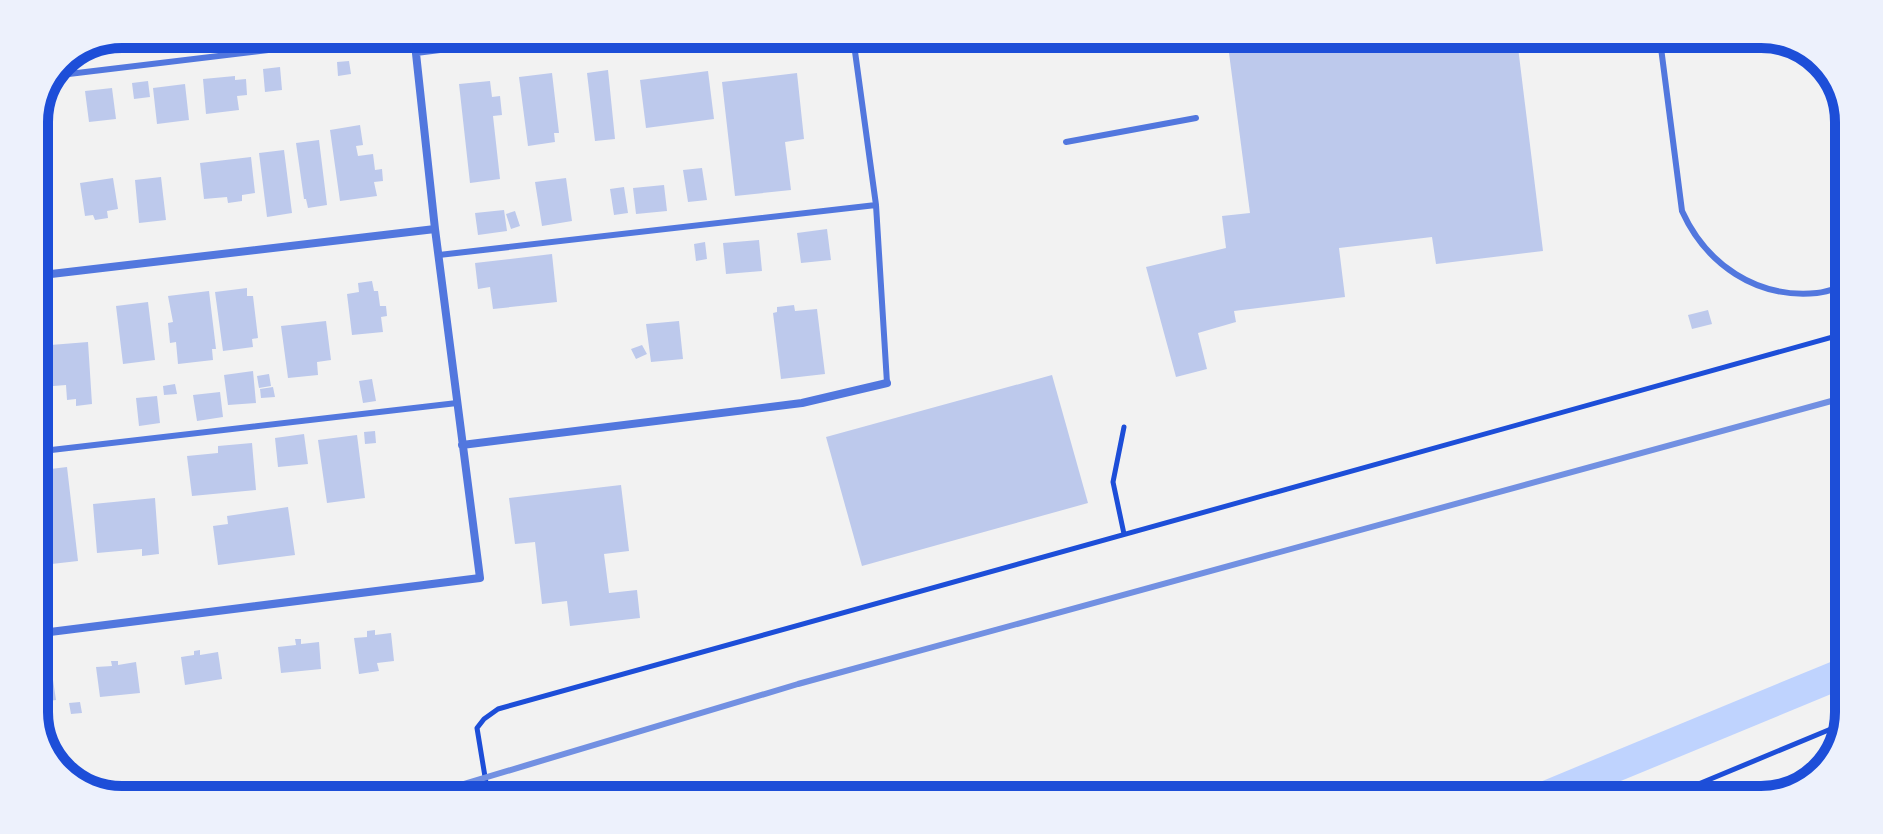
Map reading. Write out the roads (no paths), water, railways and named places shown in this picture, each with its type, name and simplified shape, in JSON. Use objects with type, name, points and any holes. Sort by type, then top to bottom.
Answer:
[{"type":"street","points":[[48,632],[480,578],[435,229],[416,48]]},
{"type":"street","points":[[416,52],[448,48]]},
{"type":"street","points":[[48,274],[435,229]]},
{"type":"street","points":[[462,445],[802,403],[887,383]]},
{"type":"lane","points":[[66,74],[285,48]]},
{"type":"lane","points":[[855,48],[876,205],[887,383]]},
{"type":"lane","points":[[1661,48],[1682,211],[1693,235],[1729,271],[1761,285],[1783,292],[1818,293],[1835,288]]},
{"type":"lane","points":[[1066,142],[1196,118]]},
{"type":"lane","points":[[439,255],[876,205]]},
{"type":"lane","points":[[48,450],[457,403]]},
{"type":"waterway","points":[[1569,786],[1835,676]]},
{"type":"railway","points":[[457,786],[798,684],[1835,400]]}]
